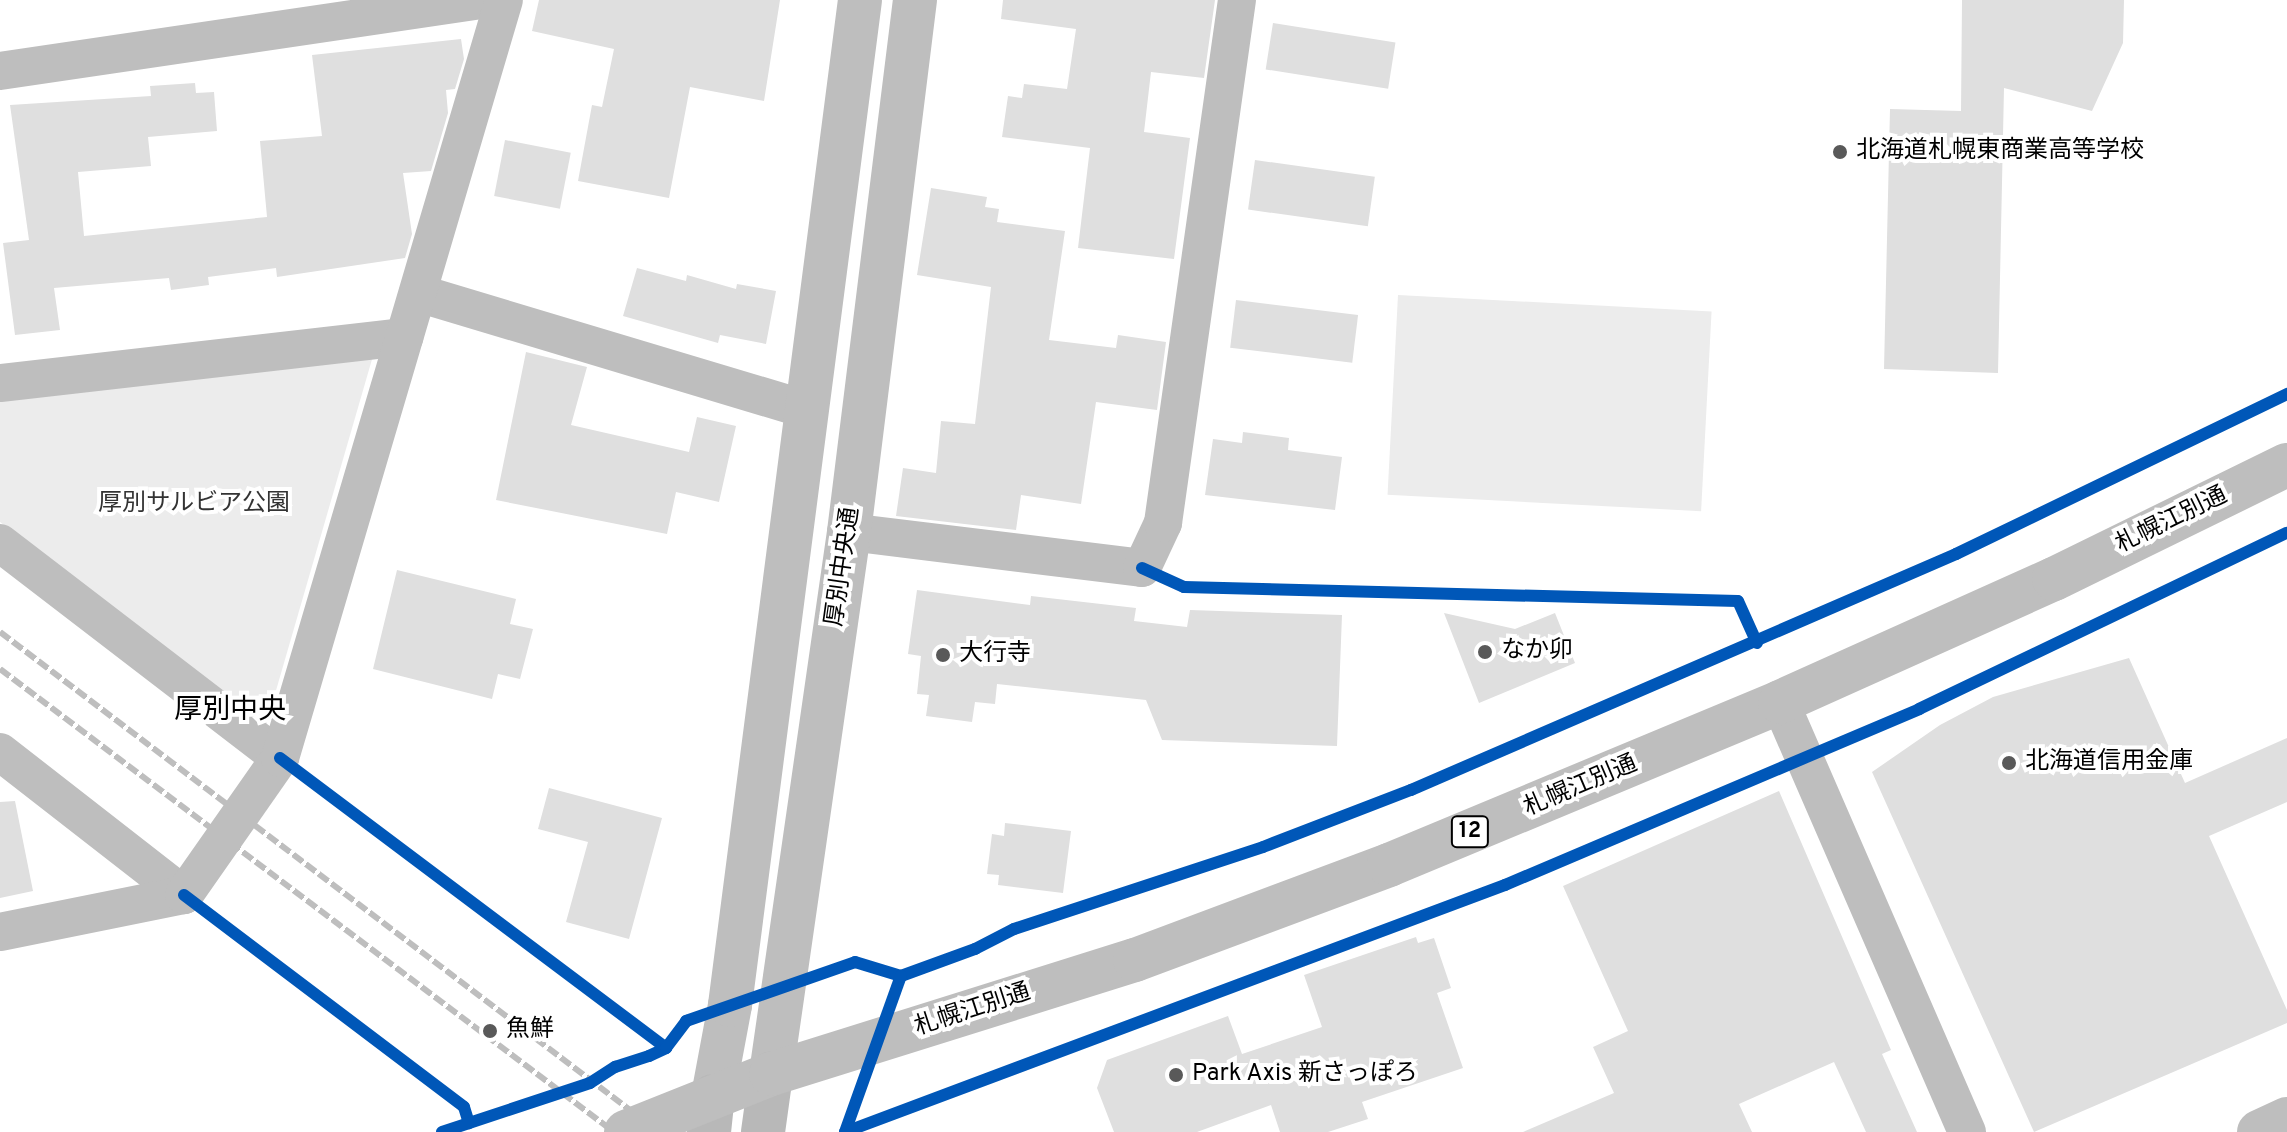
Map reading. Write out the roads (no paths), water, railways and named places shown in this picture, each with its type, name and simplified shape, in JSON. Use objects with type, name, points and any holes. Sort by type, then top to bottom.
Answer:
[{"type":"main road","points":[[711,1114],[808,410],[860,0]]},
{"type":"main road","name":"厚別中央通","points":[[763,1132],[849,532],[915,0]]},
{"type":"main road","name":"札幌江別通","points":[[626,1132],[711,1114],[771,1074],[1135,960],[1403,859],[1780,702],[2054,579],[2287,465]]},
{"type":"street","points":[[0,71],[480,0]]},
{"type":"street","points":[[0,932],[184,895],[280,758],[504,0]]},
{"type":"street","points":[[849,532],[1142,568],[1163,523],[1237,0]]},
{"type":"street","points":[[418,293],[808,410]]},
{"type":"street","points":[[0,383],[404,337]]},
{"type":"street","points":[[0,543],[280,758]]},
{"type":"street","points":[[1780,702],[1967,1132]]},
{"type":"street","points":[[0,752],[184,895]]},
{"type":"railway","points":[[0,632],[659,1132]]},
{"type":"railway","points":[[0,669],[614,1132]]},
{"type":"place","name":"北海道札幌東商業高等学校","points":[[1840,152]]},
{"type":"place","name":"なか卯","points":[[1485,652]]},
{"type":"place","name":"大行寺","points":[[943,655]]},
{"type":"place","name":"北海道信用金庫","points":[[2009,763]]},
{"type":"place","name":"魚鮮","points":[[490,1031]]},
{"type":"place","name":"Park Axis 新さっぽろ","points":[[1176,1075]]},
{"type":"district","name":"厚別中央","points":[[230,711]]},
{"type":"park label","name":"厚別サルビア公園","points":[[194,505]]}]
